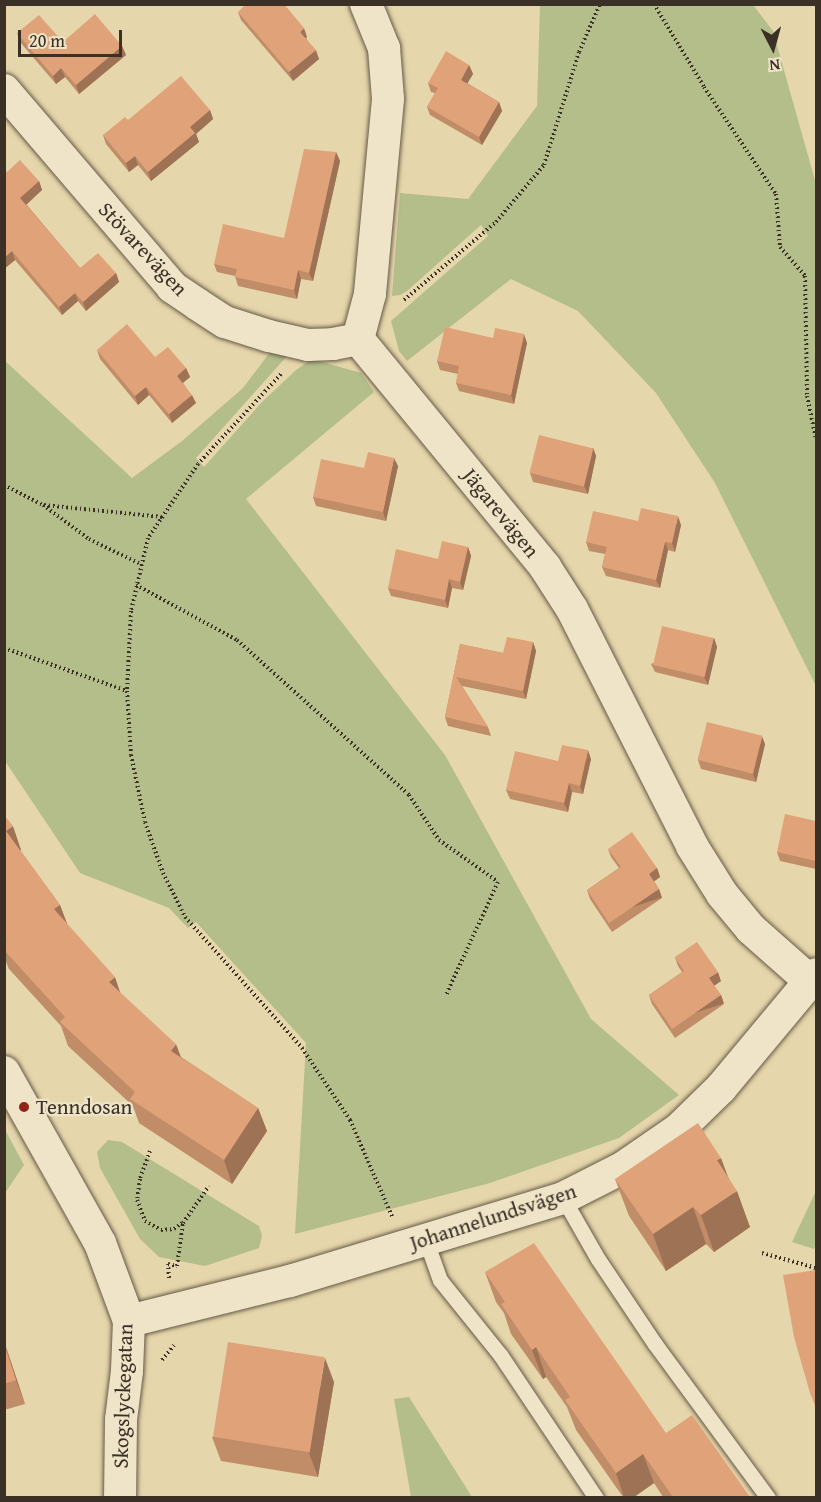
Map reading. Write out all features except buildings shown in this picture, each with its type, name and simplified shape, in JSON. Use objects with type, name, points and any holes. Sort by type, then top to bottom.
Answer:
[{"type":"street","points":[[358,339],[370,294],[388,99],[384,48],[366,4]]},
{"type":"street","name":"Stövarevägen","points":[[4,90],[172,287],[225,322],[269,336],[308,345],[333,344],[358,339]]},
{"type":"street","name":"Jägarevägen","points":[[358,339],[545,567],[572,609],[692,846],[722,894],[750,929],[814,978]]},
{"type":"street","name":"Johannelundsvägen","points":[[129,1321],[290,1281],[563,1198],[624,1167],[679,1129],[722,1088],[814,978]]},
{"type":"street","name":"Skogslyckegatan","points":[[4,1072],[100,1243],[129,1321],[127,1371],[121,1420],[120,1497]]},
{"type":"lane","points":[[563,1198],[598,1259],[655,1344],[768,1497]]},
{"type":"lane","points":[[415,1244],[440,1280],[501,1356],[596,1497]]},
{"type":"path","points":[[401,303],[496,222],[544,165],[579,52],[600,4]]},
{"type":"path","points":[[654,4],[704,87],[776,194],[780,248],[805,276],[807,396],[816,439]]},
{"type":"path","points":[[308,345],[198,464],[148,538],[140,564],[131,611],[127,691],[130,755],[145,822],[163,873],[184,917],[302,1048],[351,1120],[415,1244]]},
{"type":"path","points":[[4,484],[43,505],[89,539],[140,564]]},
{"type":"path","points":[[43,505],[162,517]]},
{"type":"path","points":[[136,585],[237,640],[409,795],[439,840],[498,882],[446,995]]},
{"type":"path","points":[[4,648],[127,691]]},
{"type":"path","points":[[150,1151],[140,1179],[136,1200],[145,1221],[161,1230],[174,1229],[183,1223],[209,1186]]},
{"type":"path","points":[[173,1311],[168,1264],[177,1266],[183,1223]]},
{"type":"path","points":[[762,1253],[816,1268]]},
{"type":"green space","points":[[540,5],[753,5],[773,31],[816,184],[816,686],[715,483],[656,393],[578,311],[511,279],[407,361],[399,351],[391,321],[488,236],[481,225],[407,291],[392,296],[400,193],[468,199],[537,106]]},
{"type":"green space","points":[[271,351],[288,355],[196,458],[204,467],[262,402],[296,370],[312,359],[361,373],[374,392],[246,499],[445,755],[591,1019],[679,1095],[619,1138],[490,1183],[295,1234],[306,1043],[196,922],[188,928],[169,908],[80,873],[5,761],[4,360],[132,478],[182,441],[243,388]]},
{"type":"green space","points":[[4,1128],[24,1165],[5,1193],[4,1193]]},
{"type":"green space","points":[[108,1140],[122,1142],[259,1226],[262,1236],[259,1248],[205,1266],[159,1257],[140,1239],[100,1168],[97,1152]]},
{"type":"green space","points":[[816,1191],[816,1242],[814,1249],[792,1242]]},
{"type":"green space","points":[[409,1397],[472,1497],[411,1497],[394,1399]]},
{"type":"place","name":"Tenndosan","points":[[24,1107]]}]
